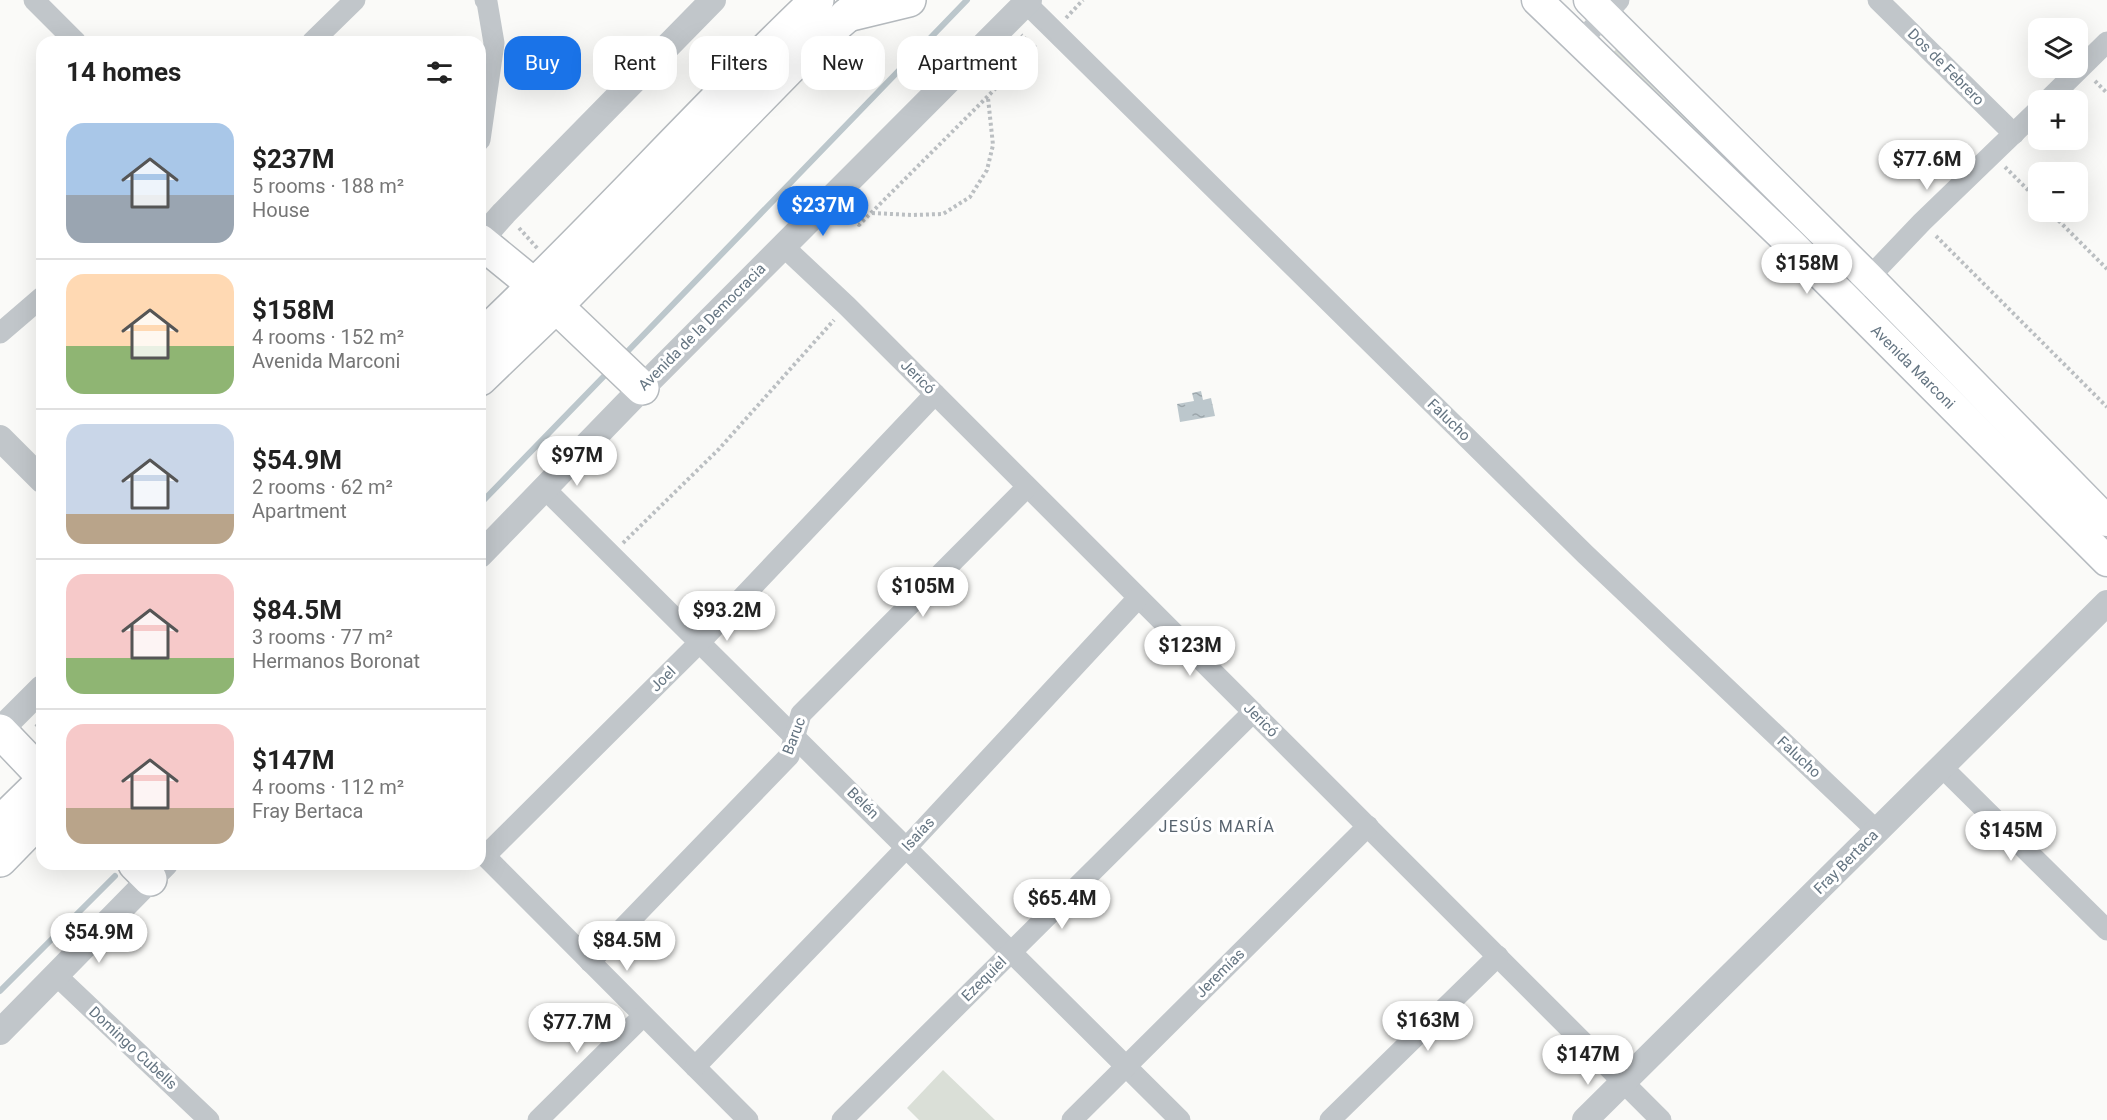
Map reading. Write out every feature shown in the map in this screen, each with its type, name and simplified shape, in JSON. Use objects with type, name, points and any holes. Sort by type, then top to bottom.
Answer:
[{"type":"highway","points":[[486,371],[653,163],[817,0]]},
{"type":"highway","points":[[486,334],[545,297],[806,51],[856,7],[909,0]]},
{"type":"highway","points":[[486,245],[642,388]]},
{"type":"highway","points":[[0,731],[36,769]]},
{"type":"highway","points":[[0,823],[36,788]]},
{"type":"highway","points":[[0,860],[36,823]]},
{"type":"main road","name":"Avenida Marconi","points":[[1537,0],[1579,43],[1791,244],[2107,561]]},
{"type":"main road","name":"Avenida Marconi","points":[[1604,5],[2107,521]]},
{"type":"street","points":[[34,0],[70,36]]},
{"type":"street","points":[[318,36],[356,0]]},
{"type":"street","points":[[485,0],[494,44],[486,99]]},
{"type":"street","points":[[486,234],[545,170],[713,0]]},
{"type":"street","name":"Dos de Febrero","points":[[1878,0],[2014,134]]},
{"type":"street","name":"Avenida de la Democracia","points":[[486,549],[642,388],[1028,1]]},
{"type":"street","name":"Falucho","points":[[1028,1],[1585,554],[1877,831]]},
{"type":"street","points":[[1579,43],[1604,5]]},
{"type":"street","points":[[2058,90],[2107,42]]},
{"type":"street","points":[[1848,302],[1868,277],[1922,222],[2028,120]]},
{"type":"street","name":"Jericó","points":[[783,246],[847,306],[1661,1120]]},
{"type":"street","points":[[0,333],[36,302]]},
{"type":"street","name":"Joel","points":[[486,851],[700,642],[935,394]]},
{"type":"street","points":[[0,438],[36,474]]},
{"type":"street","name":"Baruc","points":[[590,962],[789,756],[801,714],[1027,487]]},
{"type":"street","name":"Belén","points":[[545,489],[1180,1120]]},
{"type":"street","name":"Isaías","points":[[695,1067],[907,847],[1138,598]]},
{"type":"street","name":"Fray Bertaca","points":[[1585,1120],[2107,603]]},
{"type":"street","points":[[0,731],[36,694]]},
{"type":"street","name":"Ezequiel","points":[[842,1120],[1253,712]]},
{"type":"street","points":[[1942,767],[2107,930]]},
{"type":"street","name":"Jeremías","points":[[1072,1120],[1368,826]]},
{"type":"street","points":[[486,857],[748,1120]]},
{"type":"street","points":[[0,1032],[57,976],[149,870]]},
{"type":"street","points":[[1330,1120],[1498,956]]},
{"type":"street","name":"Domingo Cubells","points":[[57,976],[209,1120]]},
{"type":"street","points":[[538,1120],[643,1016]]},
{"type":"path","points":[[832,197],[859,225],[988,98],[1036,48],[1007,22]]},
{"type":"path","points":[[872,213],[943,214],[970,197],[987,170],[993,145],[988,98]]},
{"type":"path","points":[[1993,155],[2028,190]]},
{"type":"path","points":[[1922,222],[2107,407]]},
{"type":"path","points":[[2060,222],[2107,269]]},
{"type":"path","points":[[612,554],[719,449],[847,306]]},
{"type":"shaded area","points":[[1620,46],[1839,264],[1830,272],[1611,54]]},
{"type":"shaded area","points":[[943,1070],[995,1120],[919,1120],[907,1108]]},
{"type":"water","points":[[1201,391],[1203,400],[1211,398],[1215,416],[1180,422],[1177,404],[1194,401],[1192,393]]},
{"type":"waterway","points":[[626,353],[967,0]]},
{"type":"waterway","points":[[486,498],[609,371]]},
{"type":"waterway","points":[[0,991],[115,876]]},
{"type":"district","name":"JESÚS MARÍA","points":[[1217,826]]}]
